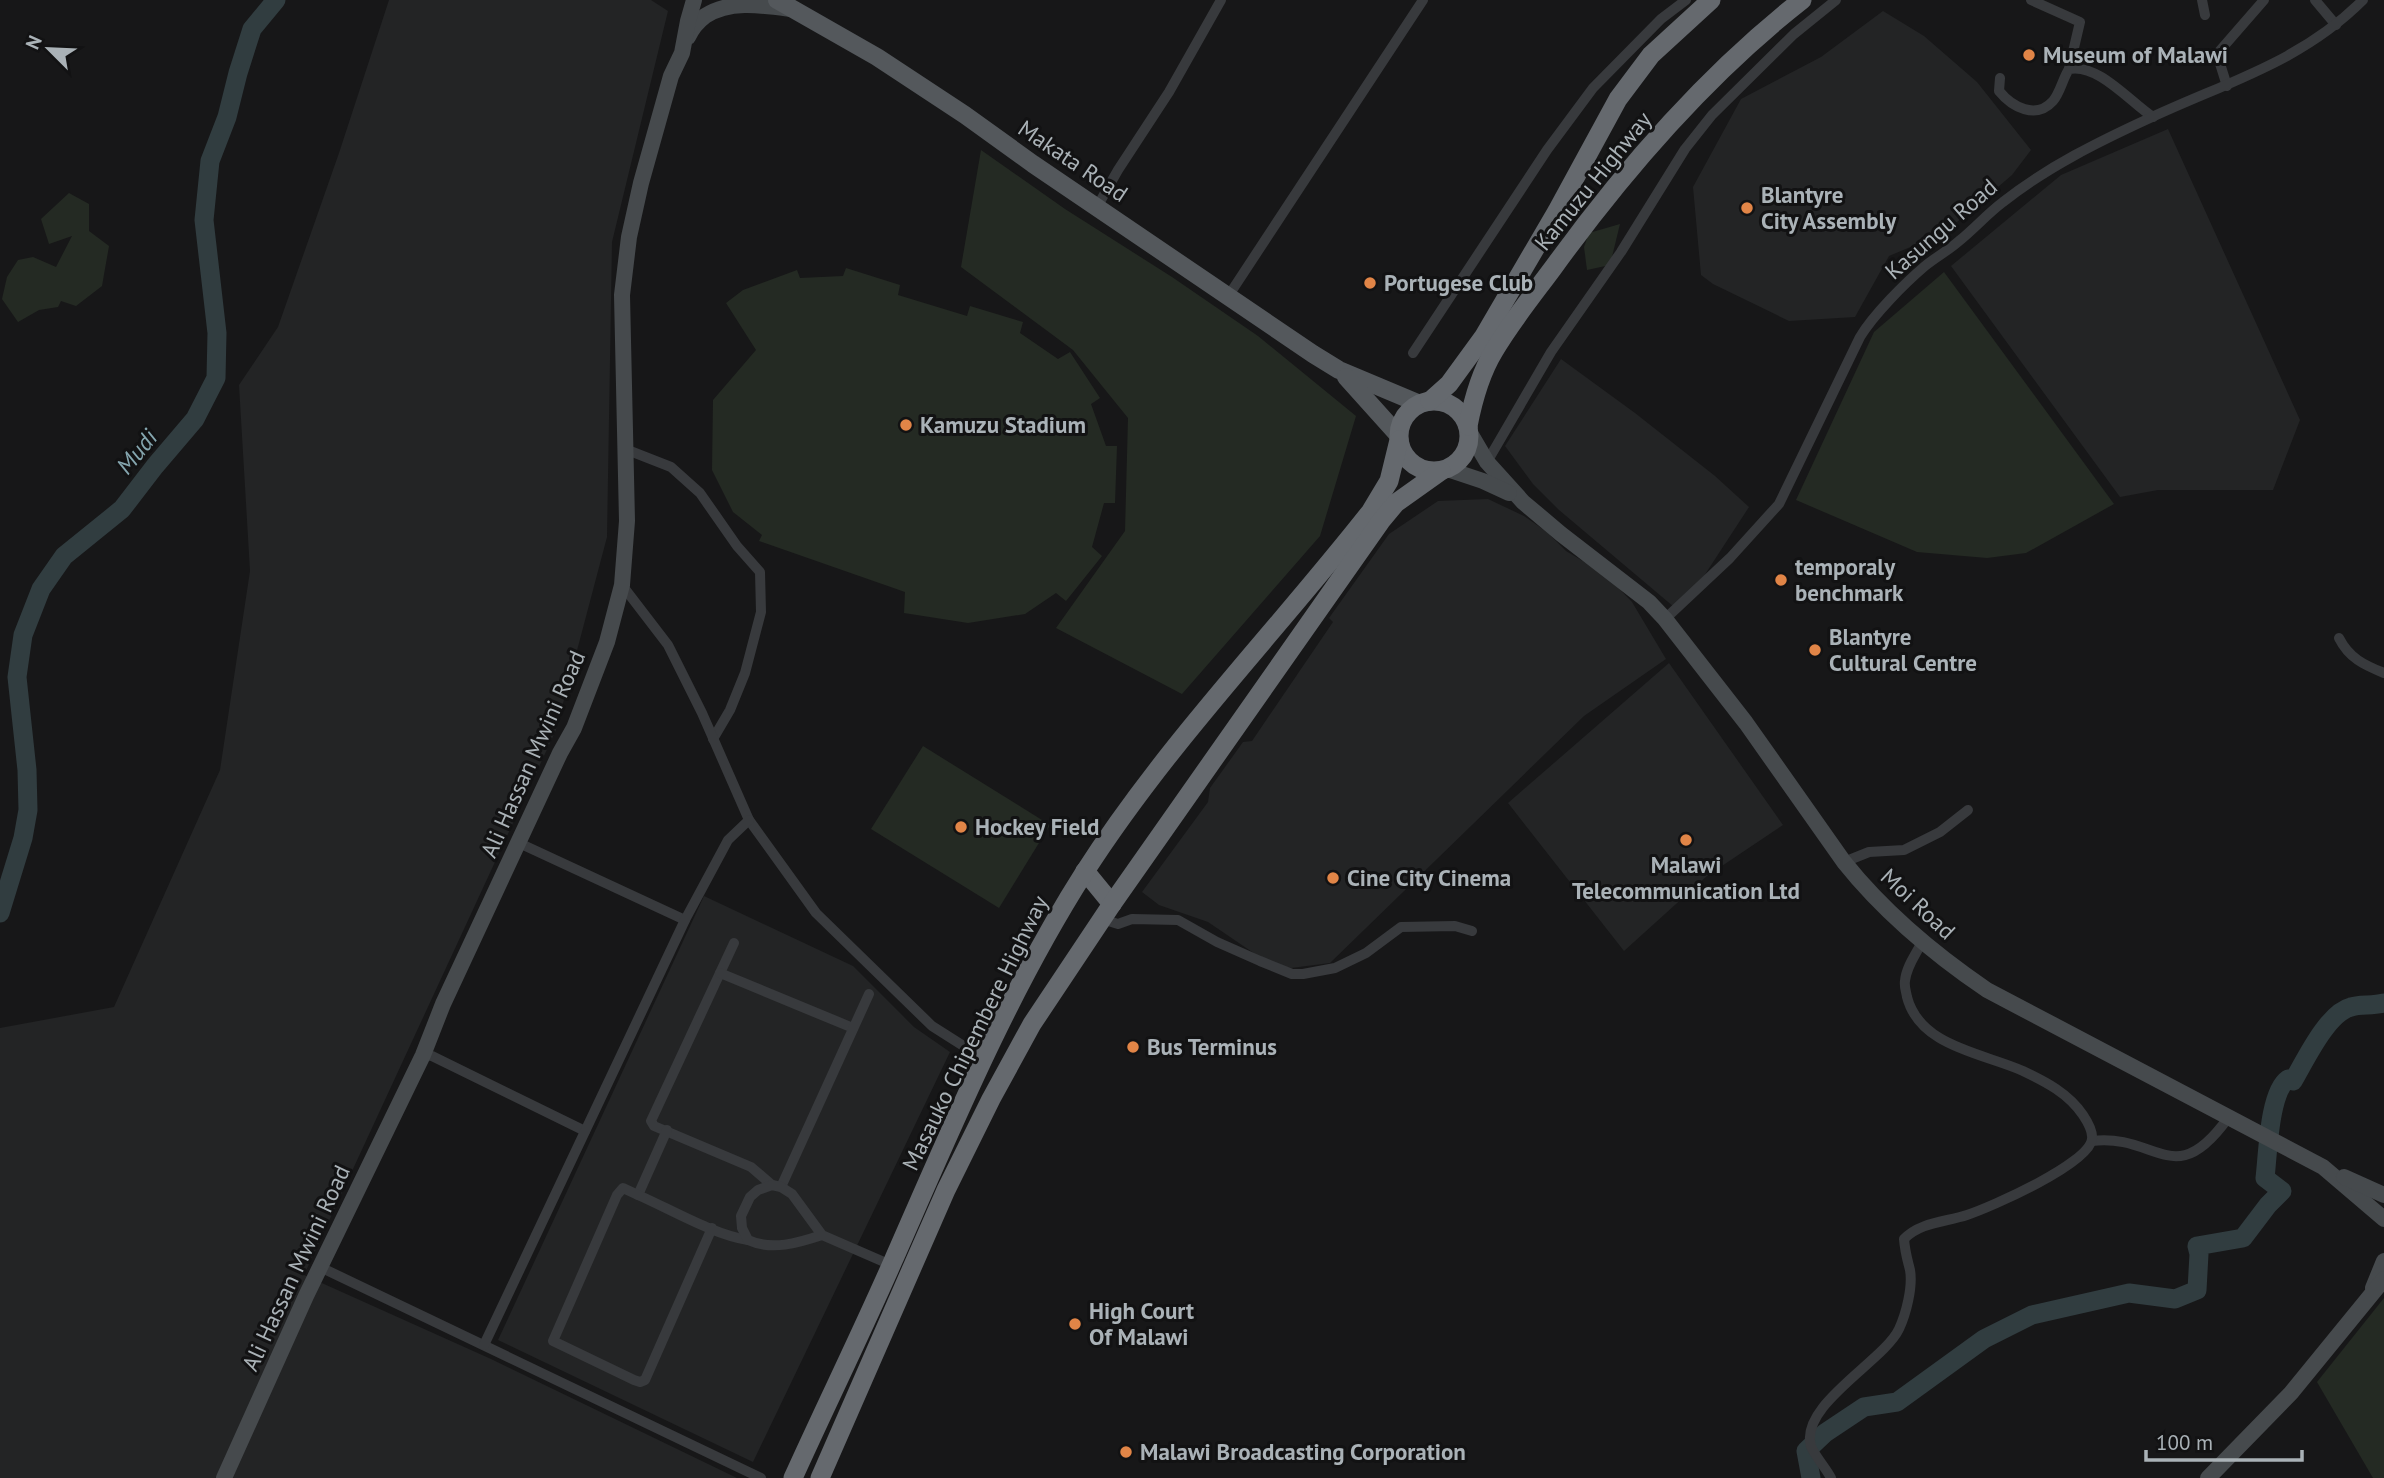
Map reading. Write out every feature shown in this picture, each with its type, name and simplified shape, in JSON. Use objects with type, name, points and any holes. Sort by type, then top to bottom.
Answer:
[{"type":"highway","name":"Kamuzu Highway","points":[[1425,402],[1449,384],[1484,336],[1558,211],[1618,99],[1651,55],[1711,0]]},
{"type":"highway","name":"Kamuzu Highway","points":[[1469,430],[1477,389],[1494,352],[1588,220],[1693,100],[1769,27],[1802,0]]},
{"type":"highway","points":[[1443,401],[1454,406],[1463,415],[1469,430],[1469,444],[1464,454],[1457,463],[1444,470],[1429,471],[1418,468],[1402,451],[1399,438],[1401,423],[1409,411],[1425,402],[1443,401]]},
{"type":"highway","name":"Masauko Chipembere Highway","points":[[793,1478],[984,1059],[1029,967],[1085,871],[1170,752],[1371,511],[1390,481],[1399,438]]},
{"type":"highway","name":"Masauko Chipembere Highway","points":[[820,1478],[946,1190],[973,1133],[1032,1024],[1107,911],[1381,521],[1396,503],[1444,470]]},
{"type":"highway","points":[[1085,871],[1107,911]]},
{"type":"main road","points":[[687,0],[688,21]]},
{"type":"main road","name":"Ali Hassan Mwini Road","points":[[224,1478],[320,1267],[423,1055],[443,1004],[560,752],[574,728],[607,642],[622,585],[627,521],[622,295],[629,236],[671,76],[682,53],[694,0]]},
{"type":"main road","name":"Makata Road","points":[[777,0],[877,57],[1339,370],[1425,402]]},
{"type":"main road","points":[[682,53],[694,26],[708,13],[724,4],[742,2],[793,9]]},
{"type":"main road","name":"Makata Road","points":[[1339,370],[1399,438]]},
{"type":"main road","points":[[1469,430],[1487,462],[1523,502]]},
{"type":"main road","points":[[1444,470],[1483,481],[1505,490],[1523,502]]},
{"type":"main road","name":"Moi Road","points":[[1523,502],[1649,602],[1665,619],[1746,723],[1859,881],[1922,942],[1987,990],[2323,1167],[2384,1219]]},
{"type":"main road","points":[[2323,1167],[2384,1195]]},
{"type":"main road","points":[[2360,1308],[2384,1261]]},
{"type":"main road","points":[[2208,1478],[2291,1393],[2384,1279]]},
{"type":"street","points":[[1097,207],[1169,92],[1221,0]]},
{"type":"street","points":[[1229,295],[1423,0]]},
{"type":"street","points":[[1413,353],[1547,150],[1593,88],[1661,19],[1686,0]]},
{"type":"street","points":[[1487,462],[1551,352],[1621,252],[1685,149],[1712,115],[1794,34],[1836,0]]},
{"type":"street","points":[[2000,78],[1999,91],[2004,98],[2015,106],[2033,110],[2054,100],[2069,69],[2080,22],[2031,0]]},
{"type":"street","points":[[2202,0],[2205,15]]},
{"type":"street","points":[[2227,86],[2217,54],[2264,0]]},
{"type":"street","points":[[2315,0],[2336,25]]},
{"type":"street","name":"Kasungu Road","points":[[1665,619],[1730,558],[1779,504],[1860,337],[1868,325],[1924,267],[1958,243],[2003,202],[2052,167],[2153,117],[2283,60],[2336,25],[2363,0]]},
{"type":"street","points":[[2069,69],[2078,67],[2106,81],[2153,117]]},
{"type":"street","points":[[625,449],[671,467],[700,493],[737,546],[760,572],[761,612],[745,673],[730,709],[713,739]]},
{"type":"street","points":[[622,585],[668,645],[749,820],[816,913],[932,1026],[984,1059]]},
{"type":"street","points":[[2339,638],[2345,650],[2356,660],[2384,673]]},
{"type":"street","points":[[1844,862],[1869,852],[1904,850],[1940,832],[1968,810]]},
{"type":"street","points":[[484,1345],[685,920],[728,840],[749,820]]},
{"type":"street","points":[[519,843],[685,920]]},
{"type":"street","points":[[1107,911],[1118,924],[1132,919],[1178,920],[1217,942],[1292,974],[1335,968],[1366,953],[1401,927],[1455,926],[1472,931]]},
{"type":"street","points":[[1831,1478],[1812,1448],[1809,1433],[1822,1409],[1845,1382],[1898,1331],[1909,1291],[1910,1272],[1905,1258],[1904,1239],[1915,1229],[1965,1216],[2032,1186],[2084,1154],[2092,1141],[2091,1130],[2083,1115],[2065,1094],[2021,1070],[1940,1039],[1920,1022],[1910,1006],[1904,984],[1907,970],[1922,942]]},
{"type":"street","points":[[734,943],[652,1116],[654,1125],[751,1167],[776,1186],[792,1194],[822,1235],[891,1265]]},
{"type":"street","points":[[720,973],[853,1028]]},
{"type":"street","points":[[776,1186],[869,994]]},
{"type":"street","points":[[423,1055],[432,1056],[585,1131]]},
{"type":"street","points":[[2092,1141],[2106,1138],[2120,1140],[2163,1156],[2175,1157],[2190,1154],[2206,1144],[2228,1118]]},
{"type":"street","points":[[638,1195],[667,1130]]},
{"type":"street","points":[[748,1240],[742,1228],[741,1216],[750,1197],[758,1190],[776,1186]]},
{"type":"street","points":[[712,1228],[645,1380],[635,1380],[553,1341],[617,1195],[623,1188],[638,1195],[712,1228],[734,1238],[759,1245],[798,1243],[822,1235]]},
{"type":"street","points":[[320,1267],[761,1478]]},
{"type":"shaded area","points":[[389,0],[651,0],[668,11],[612,242],[607,537],[556,730],[304,1275],[491,1359],[737,1478],[0,1478],[0,1028],[114,1007],[220,770],[250,571],[239,385],[278,327]]},
{"type":"shaded area","name":"Blantyre City Assembly","points":[[1883,11],[1924,36],[1977,82],[2031,150],[2012,175],[1950,228],[1889,256],[1855,317],[1789,321],[1713,284],[1701,275],[1693,187],[1741,99],[1821,57]]},
{"type":"shaded area","points":[[2168,129],[2300,420],[2273,490],[2158,490],[2120,497],[1951,266],[2061,175]]},
{"type":"shaded area","points":[[981,150],[1065,209],[1258,336],[1356,416],[1320,536],[1182,694],[1056,628],[1125,531],[1128,418],[1073,350],[961,267]]},
{"type":"shaded area","points":[[69,193],[89,204],[89,231],[109,246],[102,286],[76,306],[61,301],[58,307],[39,310],[18,322],[2,299],[7,277],[18,260],[33,257],[56,267],[72,236],[49,244],[41,219]]},
{"type":"shaded area","points":[[1620,224],[1610,265],[1587,270],[1584,247],[1589,233]]},
{"type":"shaded area","name":"Kamuzu Stadium","points":[[846,268],[900,285],[898,295],[967,316],[970,306],[1023,322],[1020,333],[1058,359],[1070,352],[1100,398],[1091,404],[1106,446],[1117,446],[1115,503],[1104,503],[1092,547],[1102,556],[1066,601],[1056,593],[1025,614],[968,623],[904,613],[905,592],[759,541],[762,535],[733,512],[712,470],[713,400],[756,350],[726,303],[743,290],[797,270],[800,278],[843,276]]},
{"type":"shaded area","points":[[1944,272],[2114,504],[2026,553],[1987,558],[1917,552],[1796,500],[1874,332]]},
{"type":"shaded area","points":[[1561,359],[1635,413],[1715,476],[1749,507],[1704,576],[1674,607],[1559,510],[1533,484],[1505,446]]},
{"type":"shaded area","points":[[1488,499],[1524,516],[1547,532],[1566,551],[1605,574],[1632,602],[1666,659],[1584,716],[1330,963],[1291,968],[1277,966],[1208,922],[1159,905],[1142,892],[1208,802],[1210,788],[1243,742],[1252,741],[1333,622],[1329,618],[1389,534],[1438,501]]},
{"type":"shaded area","name":"Malawi Telecommunication Ltd","points":[[1669,663],[1783,825],[1707,876],[1624,951],[1508,803]]},
{"type":"shaded area","name":"Hockey Field","points":[[923,746],[1050,825],[999,908],[871,829]]},
{"type":"shaded area","points":[[704,896],[853,966],[914,1027],[950,1052],[753,1462],[498,1340]]},
{"type":"shaded area","points":[[2384,1298],[2384,1478],[2373,1478],[2317,1382]]},
{"type":"waterway","name":"Mudi","points":[[0,913],[23,838],[28,810],[27,770],[17,677],[23,635],[41,589],[64,556],[122,509],[195,419],[216,378],[217,333],[204,220],[210,161],[227,117],[252,29],[276,0]]},
{"type":"waterway","points":[[1811,1478],[1806,1451],[1825,1433],[1864,1407],[1897,1402],[1984,1339],[2032,1315],[2129,1293],[2175,1299],[2197,1290],[2197,1246],[2243,1238],[2282,1191],[2265,1178],[2270,1124],[2282,1086],[2288,1079],[2293,1081],[2325,1028],[2342,1011],[2354,1006],[2384,1003]]},
{"type":"place","name":"Museum of Malawi","points":[[2029,55]]},
{"type":"place","name":"Blantyre City Assembly","points":[[1747,208]]},
{"type":"place","name":"Portugese Club","points":[[1370,283]]},
{"type":"place","name":"Kamuzu Stadium","points":[[906,425]]},
{"type":"place","name":"temporaly benchmark","points":[[1781,580]]},
{"type":"place","name":"Blantyre Cultural Centre","points":[[1815,650]]},
{"type":"place","name":"Hockey Field","points":[[961,827]]},
{"type":"place","name":"Malawi Telecommunication Ltd","points":[[1686,840]]},
{"type":"place","name":"Cine City Cinema","points":[[1333,878]]},
{"type":"place","name":"Bus Terminus","points":[[1133,1047]]},
{"type":"place","name":"High Court Of Malawi","points":[[1075,1324]]},
{"type":"place","name":"Malawi Broadcasting Corporation","points":[[1126,1452]]}]
